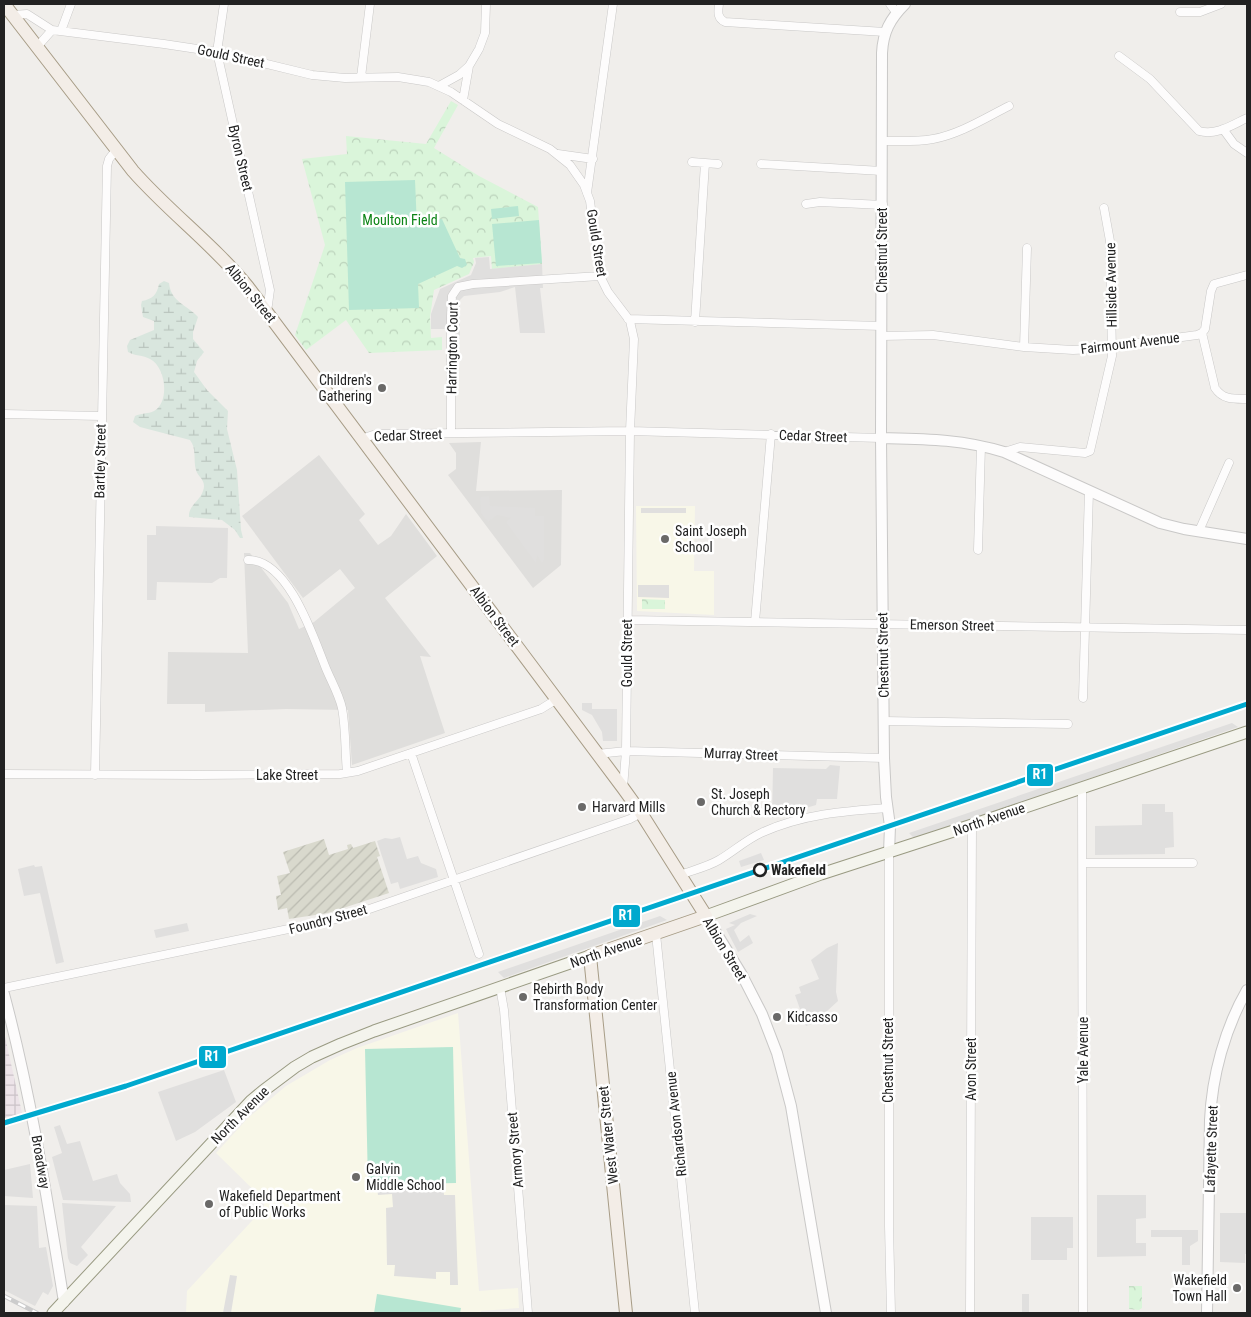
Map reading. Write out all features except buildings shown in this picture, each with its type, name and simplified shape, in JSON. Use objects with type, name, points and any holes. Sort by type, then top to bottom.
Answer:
[{"type":"main road","name":"Albion Street","points":[[4,4],[116,150],[149,188],[229,265],[267,312],[623,788],[641,813],[706,916]]},
{"type":"main road","name":"North Avenue","points":[[53,1313],[251,1101],[279,1078],[312,1057],[341,1044],[500,986],[656,934],[821,874],[889,853],[1247,732]]},
{"type":"main road","name":"West Water Street","points":[[590,956],[626,1313]]},
{"type":"street","points":[[61,31],[71,4]]},
{"type":"street","name":"Byron Street","points":[[224,4],[217,52],[270,290],[267,312]]},
{"type":"street","points":[[361,77],[370,4]]},
{"type":"street","points":[[463,100],[469,66],[483,38],[486,26],[486,4]]},
{"type":"street","points":[[587,193],[613,4]]},
{"type":"street","points":[[719,4],[718,15],[726,22],[885,32]]},
{"type":"street","name":"Chestnut Street","points":[[891,1313],[889,1226],[890,840],[884,758],[881,438],[882,53],[885,32],[893,8],[905,4]]},
{"type":"street","points":[[1180,12],[1200,12],[1221,4]]},
{"type":"street","name":"Gould Street","points":[[13,15],[27,14],[52,30],[217,52],[312,75],[408,78],[439,86],[493,121],[558,154],[576,173],[587,193],[592,209],[600,276],[608,292],[628,319],[633,332],[626,751],[623,788]]},
{"type":"street","points":[[37,47],[52,30]]},
{"type":"street","points":[[1119,56],[1150,79],[1198,131],[1204,133],[1213,132],[1247,118]]},
{"type":"street","points":[[439,86],[459,75],[469,66]]},
{"type":"street","points":[[882,141],[927,140],[944,136],[960,131],[1010,106]]},
{"type":"street","points":[[1223,129],[1234,144],[1247,153]]},
{"type":"street","name":"Bartley Street","points":[[95,775],[107,166],[110,157],[116,150]]},
{"type":"street","points":[[558,154],[593,159]]},
{"type":"street","points":[[692,162],[718,164]]},
{"type":"street","points":[[695,322],[705,163]]},
{"type":"street","points":[[761,164],[882,171]]},
{"type":"street","points":[[806,204],[820,202],[882,205]]},
{"type":"street","name":"Hillside Avenue","points":[[1004,452],[1020,447],[1085,454],[1089,452],[1112,357],[1110,241],[1104,208]]},
{"type":"street","points":[[1024,346],[1027,248]]},
{"type":"street","points":[[1247,275],[1214,284],[1211,291],[1206,326],[1202,333],[1215,388],[1226,398],[1247,399]]},
{"type":"street","name":"Harrington Court","points":[[451,433],[451,309],[452,296],[458,287],[473,284],[600,276]]},
{"type":"street","name":"Fairmount Avenue","points":[[628,319],[882,331],[1073,350],[1197,336],[1202,333]]},
{"type":"street","points":[[4,414],[101,416]]},
{"type":"street","name":"Cedar Street","points":[[362,439],[374,434],[630,431],[944,440],[1004,452],[1160,523],[1247,539]]},
{"type":"street","points":[[755,622],[771,434]]},
{"type":"street","points":[[978,550],[981,446]]},
{"type":"street","points":[[1199,531],[1229,463]]},
{"type":"street","points":[[1083,698],[1088,491]]},
{"type":"street","points":[[248,560],[257,560],[267,564],[276,572],[294,594],[304,613],[342,708],[347,773]]},
{"type":"street","name":"Emerson Street","points":[[627,620],[1247,630]]},
{"type":"street","name":"Lake Street","points":[[4,774],[276,775],[347,773],[358,771],[541,709],[557,699]]},
{"type":"street","points":[[884,721],[1068,724]]},
{"type":"street","name":"Murray Street","points":[[597,754],[626,751],[884,758]]},
{"type":"street","points":[[410,753],[479,954]]},
{"type":"street","name":"Yale Avenue","points":[[1082,788],[1084,1313]]},
{"type":"street","points":[[680,874],[717,861],[746,841],[790,822],[834,812],[888,808]]},
{"type":"street","name":"Foundry Street","points":[[4,988],[327,921],[367,910],[452,879],[630,819],[641,813]]},
{"type":"street","name":"Avon Street","points":[[970,1313],[972,825]]},
{"type":"street","points":[[1083,863],[1193,863]]},
{"type":"street","name":"Albion Street","points":[[706,916],[742,975],[762,1014],[777,1053],[786,1083],[795,1129],[826,1313]]},
{"type":"street","name":"Richardson Avenue","points":[[656,934],[695,1313]]},
{"type":"street","name":"Armory Street","points":[[500,986],[504,1010],[528,1313]]},
{"type":"street","name":"Lafayette Street","points":[[1207,1313],[1210,1114],[1221,1056],[1232,1023],[1247,990]]},
{"type":"street","name":"Broadway","points":[[4,994],[24,1071],[64,1302]]},
{"type":"shaded area","points":[[489,257],[490,269],[542,264],[543,288],[540,288],[545,333],[520,333],[515,287],[500,292],[464,296],[460,300],[460,339],[456,339],[451,329],[431,329],[431,314],[440,289],[471,275],[476,263],[475,258]]},
{"type":"shaded area","points":[[481,442],[476,491],[562,490],[561,565],[533,588],[448,475],[456,469],[456,453],[449,443]]},
{"type":"shaded area","points":[[319,455],[365,514],[359,520],[378,545],[391,536],[406,514],[437,556],[385,598],[431,657],[420,656],[445,733],[352,765],[348,710],[286,709],[205,712],[205,704],[167,704],[168,652],[248,653],[244,553],[250,553],[288,603],[299,629],[314,622],[355,588],[340,569],[303,598],[242,516]]},
{"type":"shaded area","points":[[489,496],[490,506],[535,508],[535,516],[544,516],[544,560],[542,563],[537,555],[536,563],[506,522],[511,518],[497,515],[488,522],[481,513],[480,497]]},
{"type":"shaded area","name":"Saint Joseph School","points":[[636,506],[695,506],[694,571],[714,571],[714,615],[637,611]]},
{"type":"shaded area","points":[[641,508],[686,508],[686,513],[641,513]]},
{"type":"shaded area","points":[[156,526],[228,528],[227,578],[220,578],[212,583],[157,582],[156,600],[147,600],[147,535],[156,535]]},
{"type":"shaded area","points":[[638,585],[669,585],[669,598],[638,597]]},
{"type":"shaded area","points":[[582,703],[592,703],[592,709],[617,709],[617,741],[603,741],[602,732],[592,715],[582,710]]},
{"type":"shaded area","points":[[1232,723],[1238,727],[915,839],[909,833]]},
{"type":"shaded area","points":[[830,765],[840,766],[837,799],[817,799],[816,805],[772,818],[773,768],[826,769]]},
{"type":"shaded area","points":[[1142,804],[1165,804],[1165,812],[1173,812],[1174,847],[1165,848],[1165,854],[1095,855],[1095,826],[1142,825]]},
{"type":"shaded area","points":[[400,837],[407,859],[418,856],[421,863],[436,869],[438,877],[400,889],[398,882],[391,884],[377,841],[385,838]]},
{"type":"shaded area","points":[[324,839],[329,855],[348,849],[347,845],[351,844],[353,848],[375,841],[380,856],[377,857],[389,893],[328,913],[289,919],[287,908],[278,910],[276,896],[281,895],[277,876],[290,873],[283,852]]},
{"type":"shaded area","points":[[761,853],[764,860],[741,867],[739,861]]},
{"type":"shaded area","points":[[34,865],[35,867],[42,866],[64,962],[56,964],[40,893],[24,896],[18,869]]},
{"type":"shaded area","points":[[750,914],[757,916],[741,923],[734,930],[740,942],[749,935],[753,943],[738,952],[726,929],[735,925],[729,923]]},
{"type":"shaded area","points":[[660,916],[667,920],[504,978],[498,972]]},
{"type":"shaded area","points":[[187,923],[189,931],[156,938],[154,930]]},
{"type":"shaded area","points":[[838,943],[836,992],[838,1001],[814,1023],[806,1026],[795,995],[801,993],[799,987],[819,979],[811,960],[827,948]]},
{"type":"shaded area","name":"Galvin Middle School","points":[[458,1013],[479,1291],[518,1288],[519,1308],[481,1311],[481,1313],[186,1313],[187,1291],[263,1209],[265,1201],[216,1153],[248,1118],[286,1086],[330,1060],[357,1048]]},
{"type":"shaded area","points":[[4,1032],[22,1113],[4,1118]]},
{"type":"shaded area","points":[[224,1070],[236,1102],[195,1132],[176,1141],[158,1092]]},
{"type":"shaded area","points":[[60,1125],[67,1144],[80,1141],[93,1181],[117,1174],[120,1183],[130,1194],[131,1202],[63,1200],[52,1157],[62,1153],[54,1127]]},
{"type":"shaded area","points":[[30,1164],[33,1198],[4,1196],[4,1170]]},
{"type":"shaded area","points":[[443,1186],[444,1195],[455,1195],[458,1285],[450,1285],[450,1272],[436,1272],[436,1279],[394,1276],[395,1265],[387,1265],[386,1208],[393,1207],[392,1194],[378,1195],[377,1187]]},
{"type":"shaded area","points":[[1097,1195],[1146,1195],[1146,1218],[1136,1219],[1136,1243],[1146,1243],[1146,1256],[1097,1257]]},
{"type":"shaded area","points":[[62,1203],[116,1206],[81,1247],[88,1255],[77,1266],[70,1263],[68,1258]]},
{"type":"shaded area","points":[[4,1205],[37,1206],[39,1248],[46,1247],[53,1286],[48,1295],[43,1292],[35,1306],[4,1290]]},
{"type":"shaded area","points":[[1220,1213],[1247,1213],[1247,1254],[1245,1254],[1245,1263],[1220,1262]]},
{"type":"shaded area","points":[[1031,1217],[1073,1217],[1073,1248],[1067,1248],[1067,1260],[1031,1260]]},
{"type":"shaded area","points":[[1151,1230],[1198,1230],[1198,1241],[1190,1246],[1190,1265],[1182,1265],[1182,1237],[1151,1237]]},
{"type":"shaded area","points":[[230,1275],[237,1276],[231,1313],[223,1313]]},
{"type":"shaded area","points":[[1022,1294],[1029,1294],[1029,1313],[1022,1313]]},
{"type":"green space","name":"Moulton Field","points":[[451,101],[458,105],[434,148],[479,176],[538,207],[542,264],[492,269],[491,256],[473,258],[474,262],[469,274],[434,290],[430,317],[431,338],[442,337],[442,350],[369,353],[346,320],[306,350],[295,335],[325,245],[302,159],[347,154],[346,136],[426,144]]},
{"type":"green space","points":[[415,180],[417,227],[428,221],[442,219],[460,258],[465,259],[467,265],[462,268],[457,266],[418,284],[419,308],[349,310],[345,182]]},
{"type":"green space","points":[[518,206],[519,216],[492,219],[491,209]]},
{"type":"green space","points":[[539,220],[542,263],[496,266],[492,224]]},
{"type":"green space","points":[[164,281],[169,283],[176,299],[198,317],[193,332],[193,339],[204,352],[197,361],[194,372],[207,390],[228,411],[227,429],[237,470],[243,538],[240,538],[235,530],[222,520],[189,517],[190,510],[201,495],[204,487],[196,470],[194,451],[190,440],[140,427],[133,422],[135,416],[149,413],[159,407],[164,393],[163,377],[160,369],[150,359],[128,352],[127,346],[130,340],[154,330],[154,321],[143,317],[141,305],[142,301],[154,296],[159,284]]},
{"type":"green space","points":[[642,599],[665,600],[665,609],[642,609]]},
{"type":"green space","points":[[453,1047],[456,1183],[368,1185],[365,1049]]},
{"type":"green space","points":[[1129,1286],[1142,1286],[1142,1308],[1139,1310],[1129,1309]]},
{"type":"green space","points":[[377,1294],[461,1308],[460,1313],[374,1313]]},
{"type":"railway","points":[[4,1296],[37,1313]]},
{"type":"transit line","name":"R1","points":[[4,1123],[126,1086],[1247,704]]},
{"type":"place","name":"Children's Gathering","points":[[382,388]]},
{"type":"place","name":"Saint Joseph School","points":[[665,539]]},
{"type":"place","name":"St. Joseph Church & Rectory","points":[[701,802]]},
{"type":"place","name":"Harvard Mills","points":[[582,807]]},
{"type":"place","name":"Wakefield","points":[[760,870]]},
{"type":"place","name":"Rebirth Body Transformation Center","points":[[523,997]]},
{"type":"place","name":"Kidcasso","points":[[777,1017]]},
{"type":"place","name":"Galvin Middle School","points":[[356,1177]]},
{"type":"place","name":"Wakefield Department of Public Works","points":[[209,1204]]},
{"type":"place","name":"Wakefield Town Hall","points":[[1237,1288]]}]
